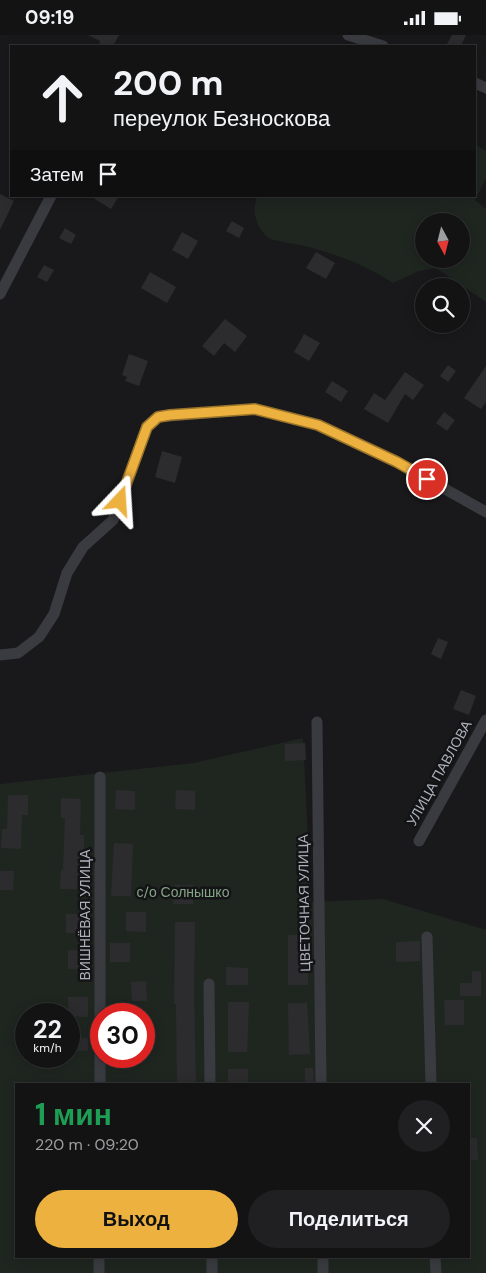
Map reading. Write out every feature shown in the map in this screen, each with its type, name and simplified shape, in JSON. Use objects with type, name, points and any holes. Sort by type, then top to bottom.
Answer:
[{"type":"street","points":[[348,35],[380,45]]},
{"type":"street","points":[[0,294],[50,197]]},
{"type":"street","points":[[0,655],[18,653],[39,637],[54,614],[68,573],[83,547],[113,520],[147,427],[158,417],[255,409],[318,425],[397,462],[486,512]]},
{"type":"street","name":"УЛИЦА ПАВЛОВА","points":[[419,841],[486,720]]},
{"type":"street","name":"ЦВЕТОЧНАЯ УЛИЦА","points":[[316,722],[321,1083]]},
{"type":"street","name":"ВИШНЁВАЯ УЛИЦА","points":[[100,777],[100,1083]]},
{"type":"street","points":[[427,937],[431,1083]]},
{"type":"street","points":[[209,984],[210,1083]]},
{"type":"street","points":[[99,1258],[99,1273]]},
{"type":"street","points":[[212,1258],[212,1273]]},
{"type":"street","points":[[323,1258],[323,1273]]},
{"type":"street","points":[[435,1258],[436,1273]]},
{"type":"green space","points":[[476,145],[486,151],[486,178],[475,200],[486,209],[486,302],[470,291],[470,278],[451,278],[436,268],[419,271],[393,283],[361,265],[339,256],[271,239],[262,231],[256,220],[255,207],[258,197],[476,197]]},
{"type":"green space","name":"с/о Солнышко","points":[[303,738],[311,902],[383,899],[486,930],[486,1273],[0,1273],[0,784],[194,763]]},
{"type":"building","points":[[88,35],[119,35],[114,45],[102,45],[99,43],[100,41]]},
{"type":"building","points":[[452,35],[466,35],[461,45],[447,45]]},
{"type":"building","points":[[0,194],[14,201],[0,230]]},
{"type":"building","points":[[92,197],[118,197],[111,209]]},
{"type":"building","points":[[232,221],[244,228],[239,238],[226,231]]},
{"type":"building","points":[[65,228],[76,235],[71,244],[59,238]]},
{"type":"building","points":[[182,232],[198,241],[188,259],[172,250]]},
{"type":"building","points":[[316,252],[335,263],[326,279],[306,268]]},
{"type":"building","points":[[44,265],[54,270],[47,282],[37,277]]},
{"type":"building","points":[[150,272],[176,287],[167,303],[141,288]]},
{"type":"building","points":[[225,319],[247,336],[235,352],[224,343],[214,356],[202,346]]},
{"type":"building","points":[[304,334],[320,343],[309,361],[294,352]]},
{"type":"building","points":[[129,354],[148,361],[139,386],[125,381],[127,377],[122,375]]},
{"type":"building","points":[[448,365],[456,371],[448,382],[440,376]]},
{"type":"building","points":[[486,366],[486,402],[481,409],[464,398]]},
{"type":"building","points":[[405,372],[424,385],[413,400],[405,394],[388,423],[364,409],[374,393],[385,400]]},
{"type":"building","points":[[332,381],[348,391],[341,402],[325,392]]},
{"type":"building","points":[[444,412],[455,420],[447,431],[436,423]]},
{"type":"building","points":[[162,451],[182,457],[175,483],[155,477]]},
{"type":"building","points":[[438,638],[448,642],[441,659],[431,654]]},
{"type":"building","points":[[461,690],[476,696],[469,715],[453,709]]},
{"type":"building","points":[[305,743],[306,760],[285,761],[285,744]]},
{"type":"building","points":[[116,790],[135,791],[135,810],[115,809]]},
{"type":"building","points":[[176,790],[195,791],[195,810],[175,809]]},
{"type":"building","points":[[8,795],[28,795],[28,815],[22,815],[21,849],[1,848],[2,829],[7,829]]},
{"type":"building","points":[[61,798],[81,799],[80,835],[84,835],[84,854],[81,854],[80,889],[60,889],[61,870],[63,870],[65,818],[61,818]]},
{"type":"building","points":[[114,843],[133,844],[131,896],[111,896]]},
{"type":"building","points":[[0,871],[14,871],[13,890],[0,890]]},
{"type":"building","points":[[174,885],[194,885],[193,904],[173,904]]},
{"type":"building","points":[[126,912],[146,912],[146,932],[126,931]]},
{"type":"building","points":[[66,914],[86,914],[86,933],[66,933]]},
{"type":"building","points":[[175,922],[195,922],[196,1083],[177,1083],[176,1004],[174,1004]]},
{"type":"building","points":[[288,935],[308,935],[308,985],[288,985]]},
{"type":"building","points":[[420,941],[420,961],[396,962],[396,942]]},
{"type":"building","points":[[110,943],[130,943],[130,962],[110,962]]},
{"type":"building","points":[[68,950],[88,951],[88,970],[68,969]]},
{"type":"building","points":[[226,967],[248,968],[248,985],[226,985]]},
{"type":"building","points":[[472,971],[481,971],[481,996],[460,996],[460,983],[472,983]]},
{"type":"building","points":[[146,981],[147,1001],[132,1001],[131,982]]},
{"type":"building","points":[[68,997],[88,997],[88,1017],[80,1017],[80,1003],[68,1003]]},
{"type":"building","points":[[444,1000],[464,1000],[464,1025],[445,1025]]},
{"type":"building","points":[[228,1002],[249,1002],[247,1052],[228,1052]]},
{"type":"building","points":[[288,1003],[307,1003],[310,1054],[289,1055]]},
{"type":"building","points":[[80,1038],[88,1038],[88,1051],[80,1051]]},
{"type":"building","points":[[305,1068],[313,1068],[314,1083],[305,1083]]},
{"type":"building","points":[[228,1069],[248,1069],[248,1083],[228,1083]]},
{"type":"building","points":[[470,1138],[477,1138],[478,1160],[470,1160]]},
{"type":"route","points":[[120,501],[147,427],[158,417],[170,415],[195,415],[255,409],[318,425],[397,462],[427,479]]}]
